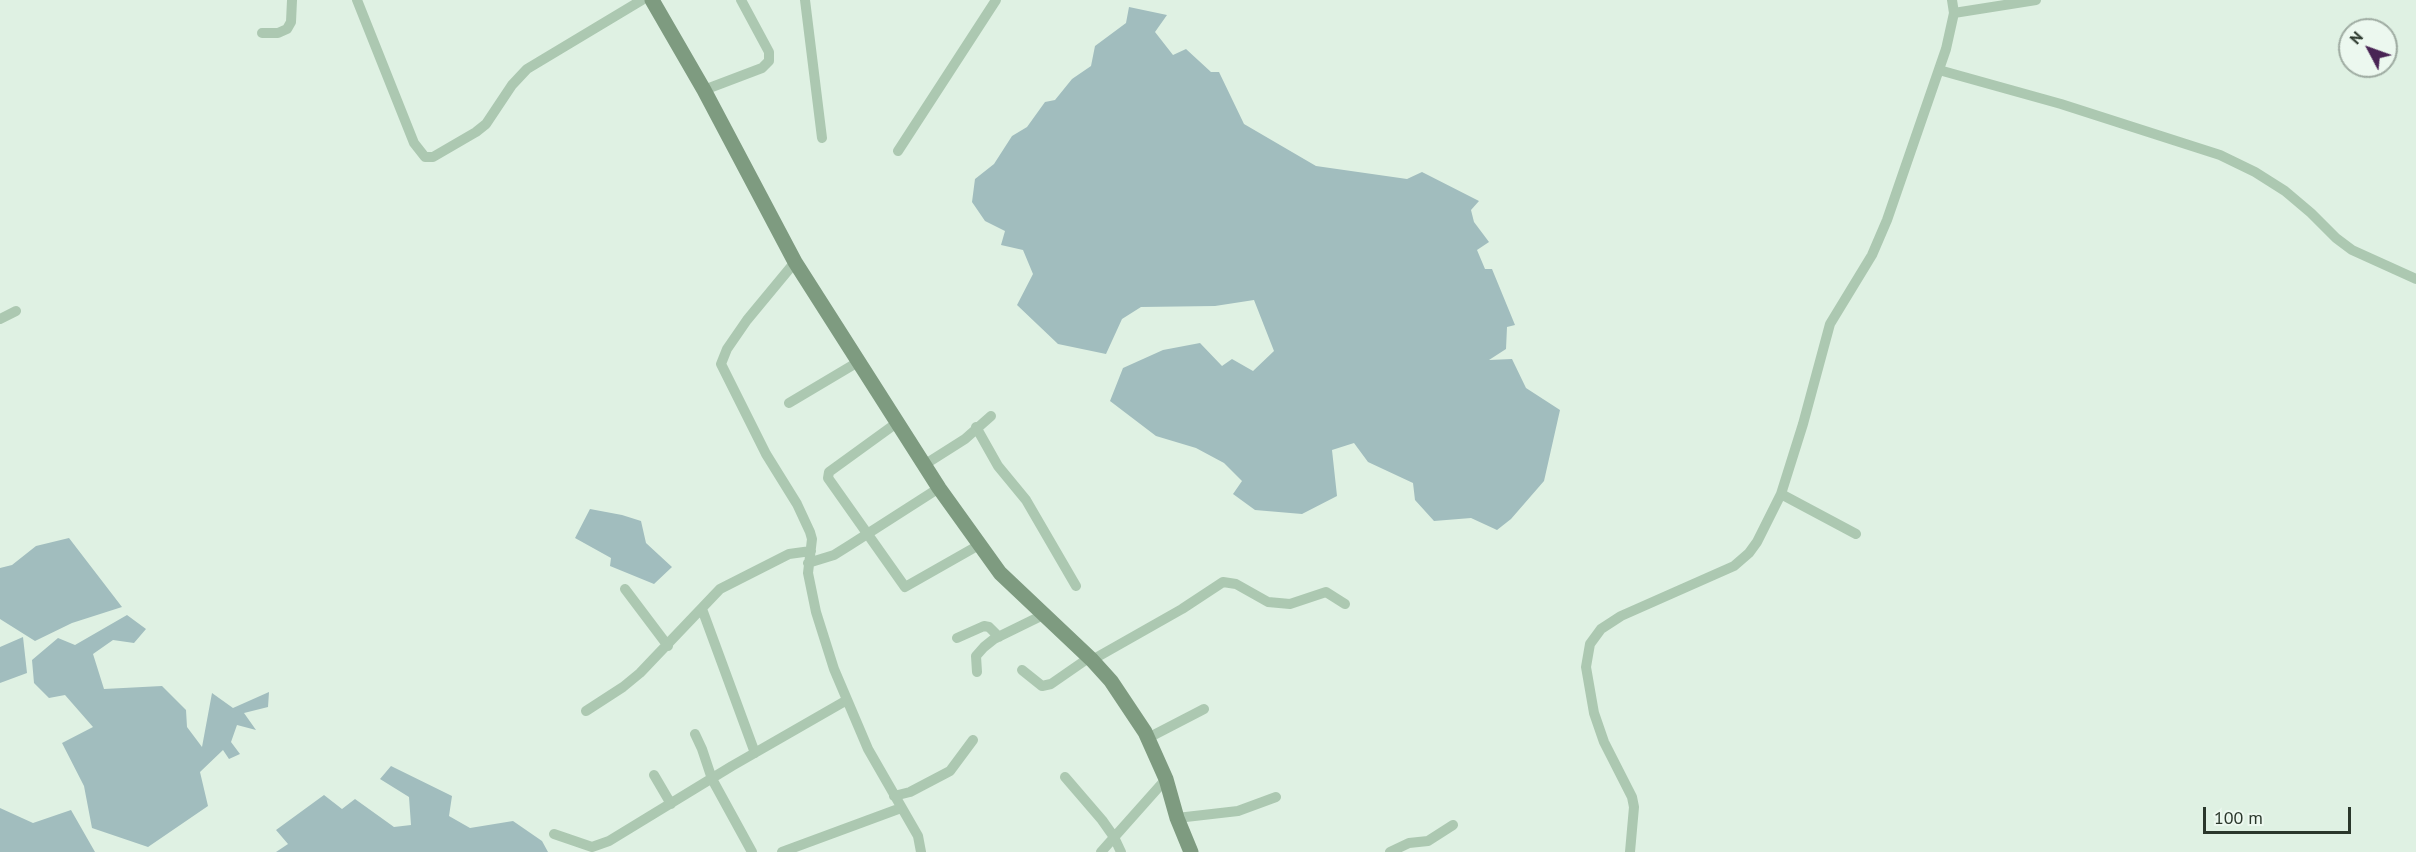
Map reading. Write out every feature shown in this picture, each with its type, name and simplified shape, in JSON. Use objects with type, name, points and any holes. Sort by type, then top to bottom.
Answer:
[{"type":"street","points":[[262,33],[278,33],[287,29],[291,22],[292,0]]},
{"type":"street","points":[[371,0],[358,3],[414,143],[425,157],[433,157],[486,124],[512,85],[527,69],[642,0]]},
{"type":"street","points":[[652,0],[704,90],[795,262],[939,488],[1000,573],[1091,659],[1130,707],[1148,738],[1166,779],[1191,852]]},
{"type":"street","points":[[704,90],[762,68],[769,61],[769,52],[741,0]]},
{"type":"street","points":[[805,0],[822,138]]},
{"type":"street","points":[[898,151],[996,0]]},
{"type":"street","points":[[1630,852],[1634,807],[1632,797],[1604,742],[1594,713],[1586,668],[1590,644],[1601,629],[1621,616],[1673,592],[1704,581],[1743,559],[1757,542],[1781,494],[1830,324],[1880,240],[1939,70],[1953,13],[1952,0]]},
{"type":"street","points":[[1953,13],[2036,0]]},
{"type":"street","points":[[1939,70],[2061,104],[2220,155],[2255,172],[2285,191],[2352,250],[2416,279]]},
{"type":"street","points":[[795,262],[747,320],[727,349],[721,364],[766,454],[805,520],[812,539],[808,573],[816,612],[847,700],[868,749],[918,836],[921,852]]},
{"type":"street","points":[[0,319],[16,311]]},
{"type":"street","points":[[789,403],[858,362]]},
{"type":"street","points":[[924,465],[964,439],[991,416]]},
{"type":"street","points":[[898,422],[827,474],[905,587],[979,544]]},
{"type":"street","points":[[976,427],[998,466],[1026,500],[1076,586]]},
{"type":"street","points":[[808,563],[834,555],[939,488]]},
{"type":"street","points":[[1781,494],[1856,534]]},
{"type":"street","points":[[586,711],[623,687],[668,646],[713,595],[732,582],[789,554],[811,551]]},
{"type":"street","points":[[1022,670],[1042,686],[1052,684],[1091,659],[1197,600],[1223,582],[1236,584],[1268,602],[1286,604],[1326,592],[1345,604]]},
{"type":"street","points":[[625,589],[668,646]]},
{"type":"street","points":[[702,609],[755,753]]},
{"type":"street","points":[[977,672],[976,656],[984,647],[1043,615]]},
{"type":"street","points":[[957,638],[984,626],[989,627],[999,637]]},
{"type":"street","points":[[554,834],[581,844],[598,846],[847,700]]},
{"type":"street","points":[[1148,738],[1204,709]]},
{"type":"street","points":[[695,734],[712,779],[752,852]]},
{"type":"street","points":[[894,795],[910,792],[950,771],[973,740]]},
{"type":"street","points":[[654,775],[671,804]]},
{"type":"street","points":[[1065,777],[1096,811],[1114,837],[1121,852]]},
{"type":"street","points":[[1101,852],[1166,779]]},
{"type":"street","points":[[1178,818],[1238,811],[1276,797]]},
{"type":"street","points":[[782,852],[901,808]]},
{"type":"street","points":[[1392,851],[1409,843],[1428,841],[1453,825]]},
{"type":"shaded area","points":[[1129,7],[1167,15],[1155,32],[1173,55],[1186,49],[1211,72],[1219,72],[1244,124],[1316,166],[1407,179],[1422,172],[1479,201],[1471,210],[1474,222],[1489,242],[1477,250],[1485,269],[1492,269],[1515,325],[1507,327],[1506,349],[1489,360],[1512,359],[1526,388],[1560,410],[1544,481],[1511,519],[1497,530],[1471,518],[1434,521],[1415,500],[1413,483],[1368,462],[1354,443],[1332,450],[1337,496],[1302,514],[1255,510],[1233,494],[1242,481],[1224,463],[1196,448],[1156,436],[1110,401],[1123,368],[1163,350],[1200,343],[1222,366],[1232,359],[1253,371],[1274,351],[1254,300],[1215,306],[1141,307],[1122,319],[1106,354],[1058,344],[1017,305],[1033,274],[1023,250],[1001,245],[1005,231],[985,221],[972,202],[975,179],[994,164],[1012,136],[1027,127],[1045,102],[1055,100],[1072,79],[1091,66],[1095,46],[1126,23]]},
{"type":"shaded area","points":[[590,509],[641,521],[646,543],[672,567],[654,584],[610,566],[611,558],[575,538]]},
{"type":"shaded area","points":[[69,538],[122,607],[72,623],[35,641],[0,619],[0,568],[12,565],[36,546]]},
{"type":"shaded area","points":[[127,615],[146,629],[134,643],[113,640],[93,654],[104,689],[162,686],[186,710],[187,727],[202,747],[212,693],[233,708],[269,692],[268,707],[244,713],[256,730],[237,725],[231,742],[240,754],[229,759],[223,750],[200,772],[208,806],[148,847],[92,828],[84,786],[62,743],[93,727],[65,695],[49,698],[34,683],[32,660],[58,638],[75,645]]},
{"type":"shaded area","points":[[23,637],[27,673],[0,683],[0,647]]},
{"type":"shaded area","points":[[391,766],[452,796],[449,816],[470,828],[513,821],[542,841],[548,852],[276,852],[288,844],[276,830],[324,795],[342,809],[355,799],[394,827],[411,825],[409,797],[380,779]]},
{"type":"shaded area","points":[[0,808],[33,823],[71,810],[95,852],[0,852]]}]
